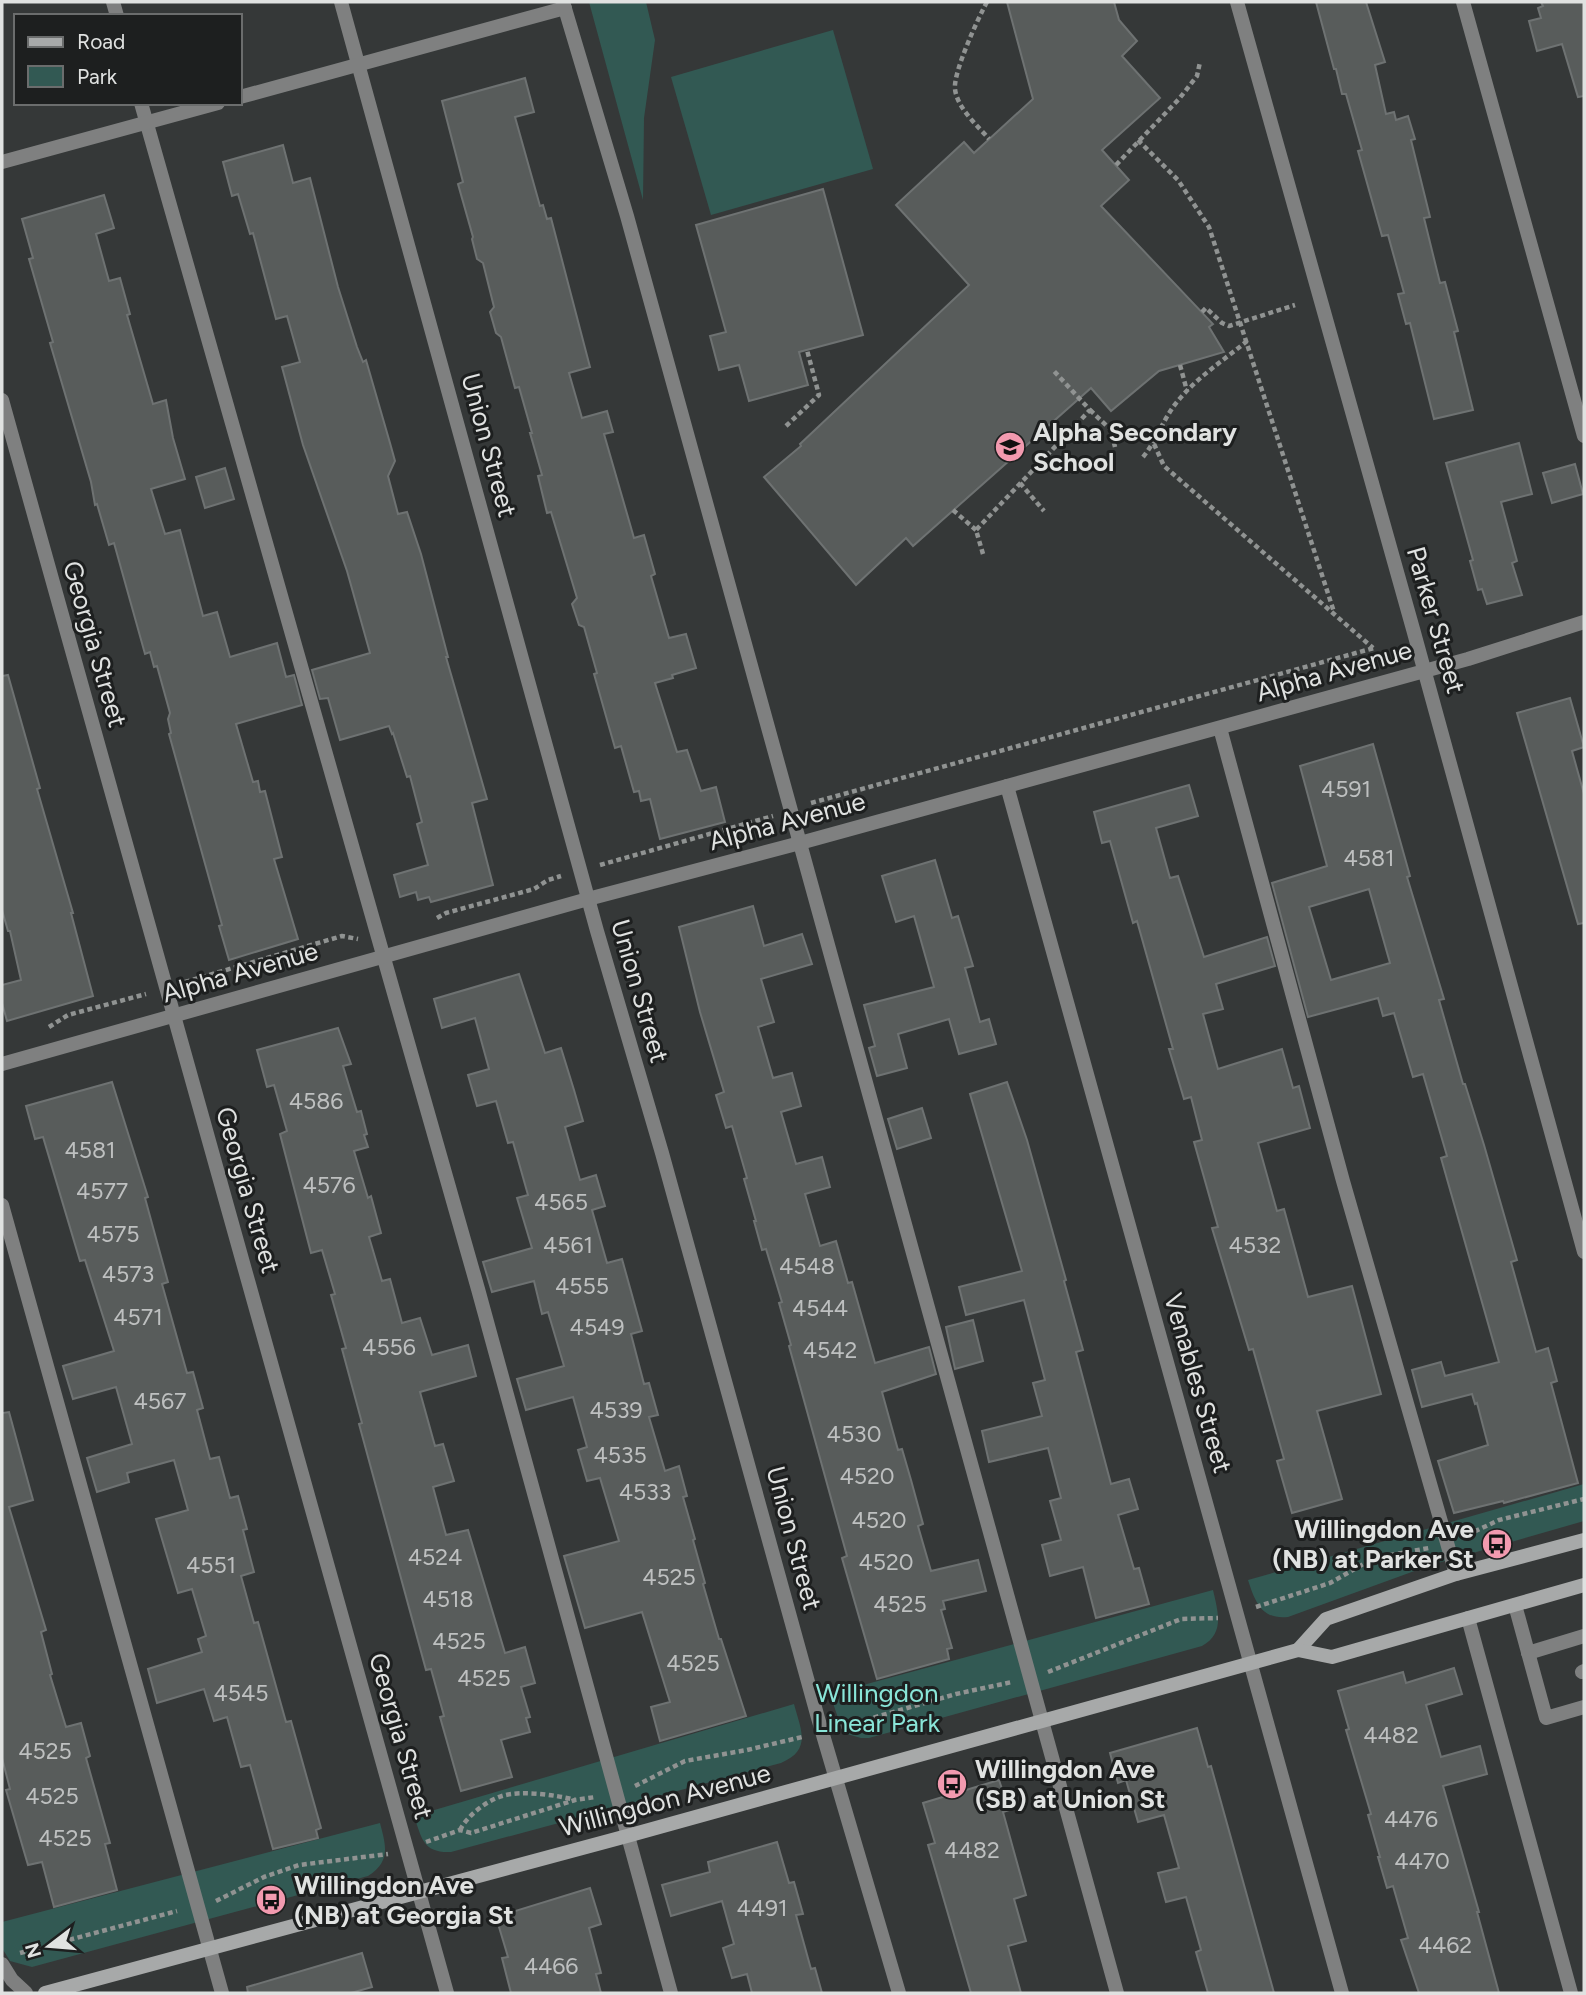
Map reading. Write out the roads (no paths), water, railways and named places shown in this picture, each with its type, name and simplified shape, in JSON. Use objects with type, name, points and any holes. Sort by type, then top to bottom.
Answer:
[{"type":"main road","points":[[1298,1650],[1326,1619],[1456,1574],[1584,1540]]},
{"type":"main road","name":"Willingdon Avenue","points":[[45,1993],[627,1836],[1298,1650],[1332,1657],[1584,1585]]},
{"type":"street","name":"Union Street","points":[[341,2],[588,899],[662,1153],[818,1718],[899,1993]]},
{"type":"street","name":"Parker Street","points":[[1237,2],[1425,671],[1584,1252]]},
{"type":"street","points":[[1463,2],[1584,436]]},
{"type":"street","points":[[242,96],[564,5],[628,216],[1117,1993]]},
{"type":"street","points":[[142,105],[478,1290],[671,1993]]},
{"type":"street","points":[[2,162],[211,105]]},
{"type":"street","name":"Georgia Street","points":[[2,400],[447,1993]]},
{"type":"street","name":"Alpha Avenue","points":[[2,1064],[588,899],[1468,659],[1584,622]]},
{"type":"street","points":[[1220,728],[1347,1194],[1456,1574]]},
{"type":"street","name":"Venables Street","points":[[1007,786],[1342,1993]]},
{"type":"street","points":[[2,1205],[222,1993]]},
{"type":"street","points":[[1515,1605],[1528,1653],[1542,1684],[1546,1718],[1584,1707]]},
{"type":"street","points":[[1468,1618],[1571,1993]]},
{"type":"street","points":[[1528,1653],[1584,1636]]},
{"type":"street","points":[[2,1964],[26,1993]]},
{"type":"place","name":"Alpha Secondary School","points":[[1010,447]]},
{"type":"place","name":"Willingdon Ave (NB) at Parker St","points":[[1497,1544]]},
{"type":"place","name":"Willingdon Ave (SB) at Union St","points":[[952,1784]]},
{"type":"place","name":"Willingdon Ave (NB) at Georgia St","points":[[271,1900]]},
{"type":"park label","name":"Willingdon Linear Park","points":[[877,1708]]}]
